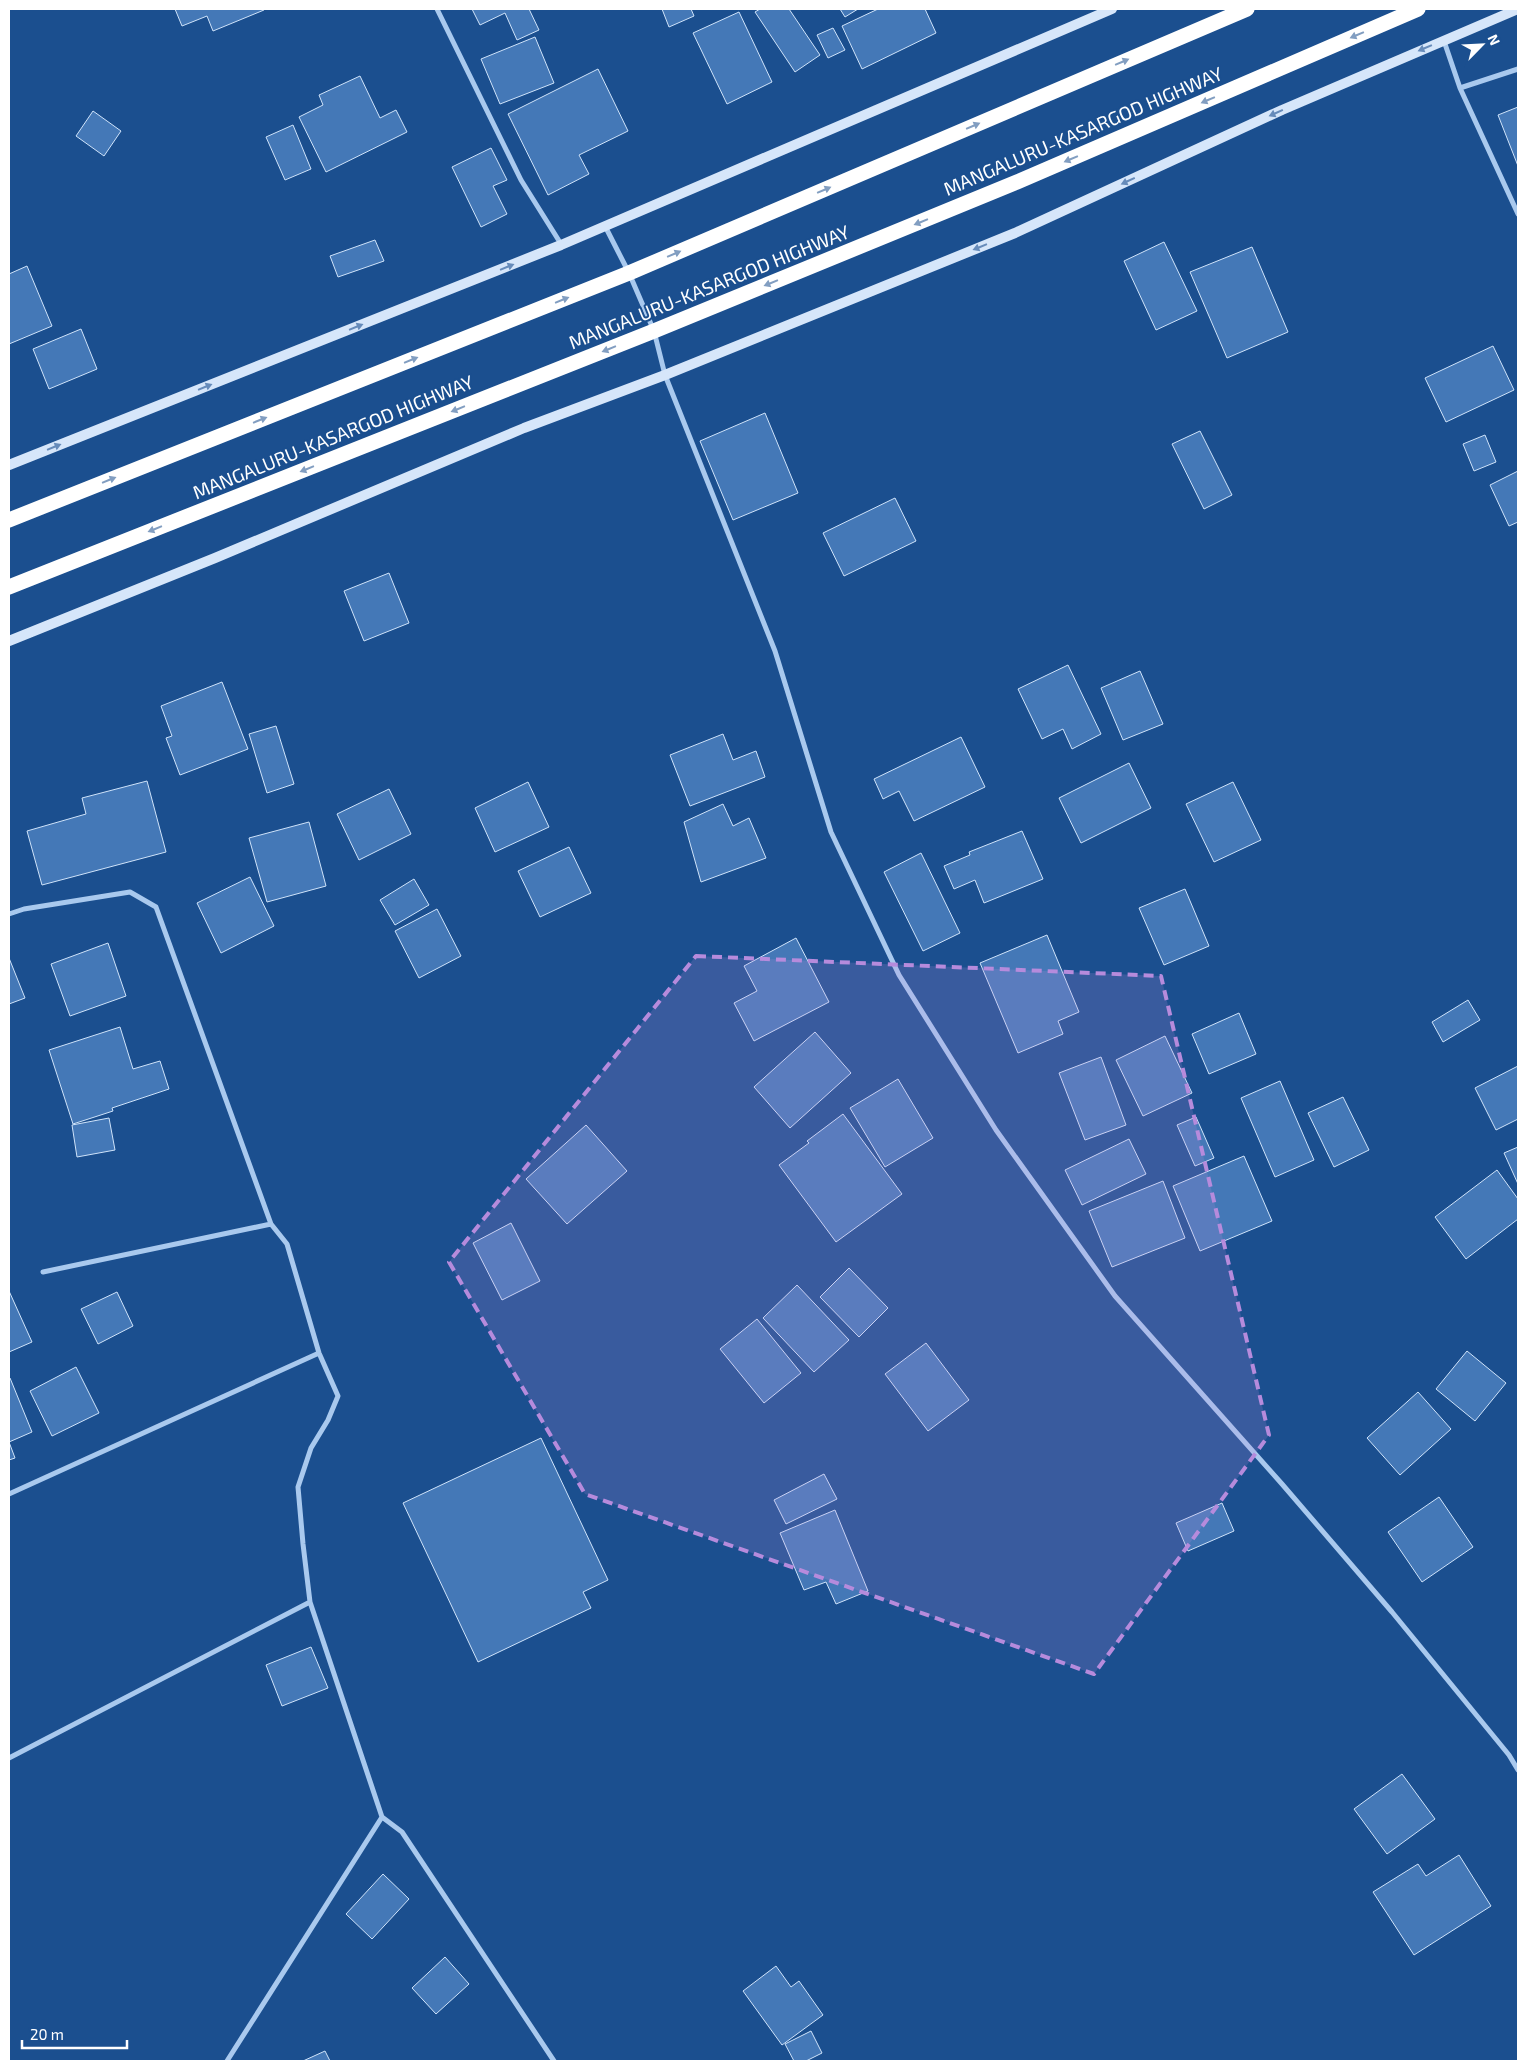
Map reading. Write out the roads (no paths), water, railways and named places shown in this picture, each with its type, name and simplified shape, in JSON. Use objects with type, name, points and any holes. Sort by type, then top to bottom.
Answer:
[{"type":"highway","points":[[9,520],[629,273],[1247,9]]},
{"type":"highway","name":"MANGALURU-KASARGOD HIGHWAY","points":[[9,587],[654,332],[1017,182],[1418,9]]},
{"type":"street","points":[[437,9],[521,180],[561,245]]},
{"type":"street","points":[[9,465],[561,245],[1112,9]]},
{"type":"street","points":[[9,641],[224,554],[524,428],[665,375],[1015,232],[1282,110],[1518,9]]},
{"type":"street","points":[[1444,40],[1460,88],[1518,214]]},
{"type":"street","points":[[1460,88],[1518,69]]},
{"type":"street","points":[[605,226],[629,273],[654,332],[665,375],[775,651],[831,832],[899,975],[996,1130],[1116,1296],[1392,1612],[1509,1754],[1518,1770]]},
{"type":"street","points":[[9,914],[24,909],[130,892],[156,907],[271,1224],[287,1244],[319,1354],[338,1396],[328,1420],[311,1448],[298,1487],[310,1602],[382,1818],[402,1832],[554,2061]]},
{"type":"street","points":[[43,1272],[271,1224]]},
{"type":"street","points":[[9,1494],[319,1354]]},
{"type":"street","points":[[9,1758],[310,1602]]},
{"type":"street","points":[[227,2061],[382,1818]]}]
